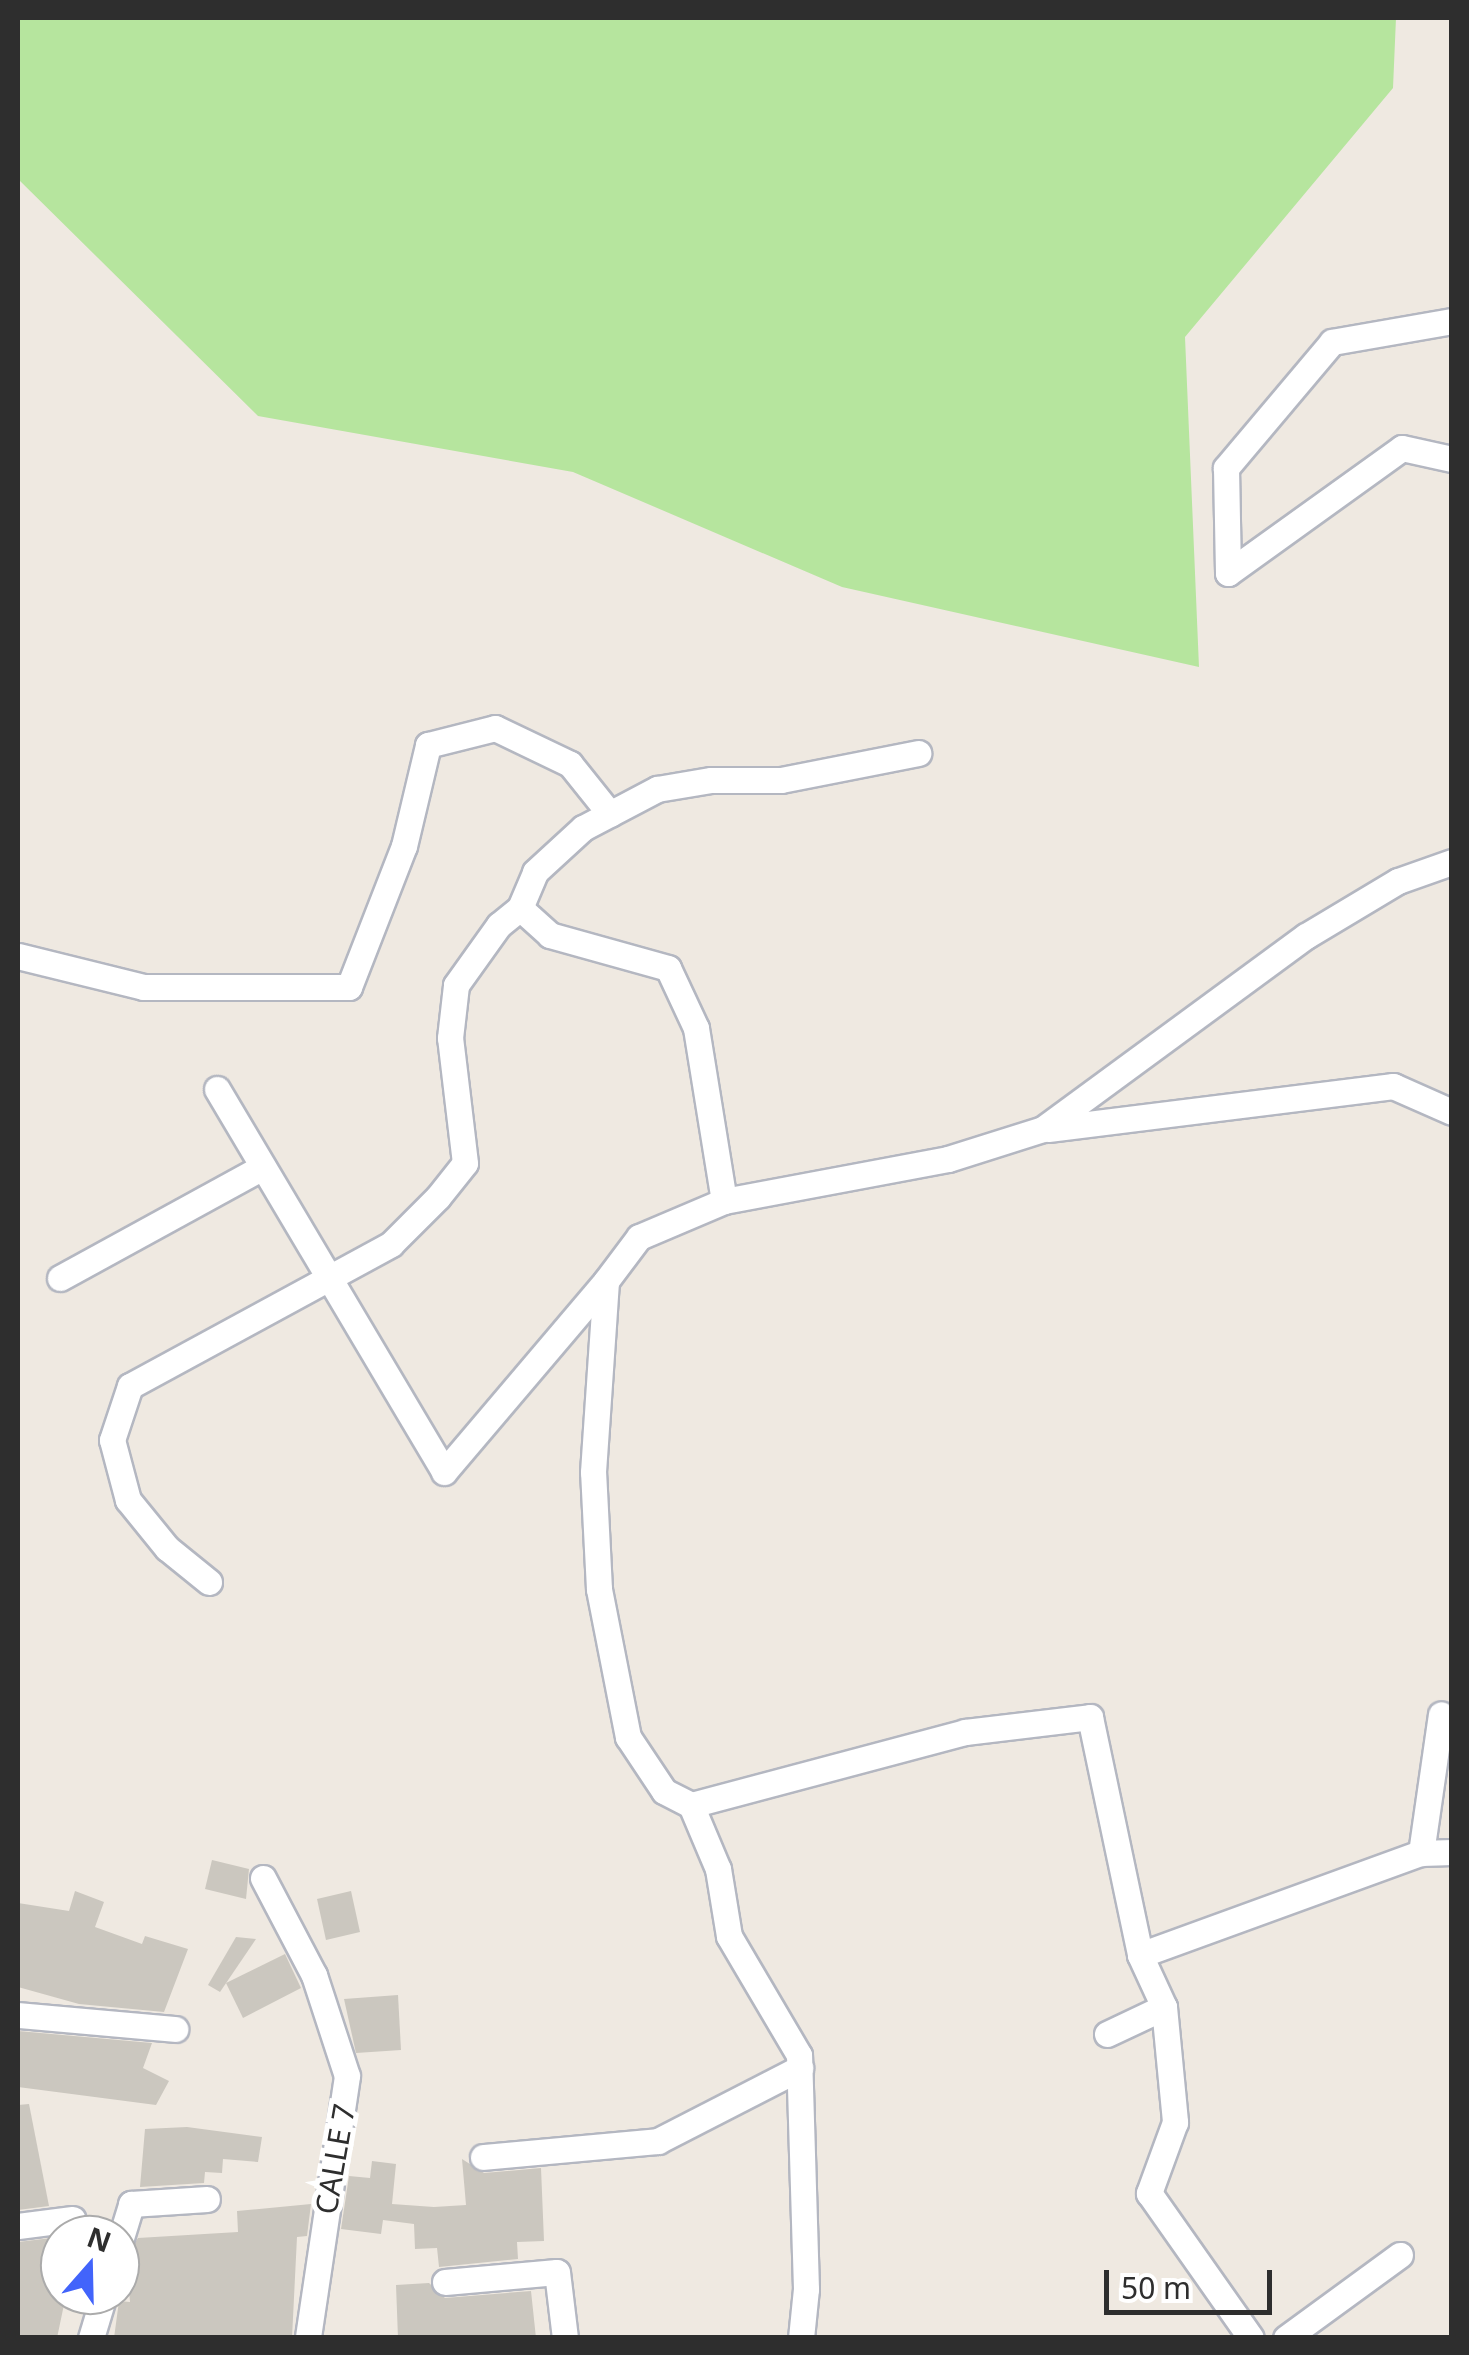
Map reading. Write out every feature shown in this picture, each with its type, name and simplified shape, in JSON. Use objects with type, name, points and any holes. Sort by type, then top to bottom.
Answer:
[{"type":"street","points":[[1452,321],[1332,342],[1226,468],[1228,574],[1402,448],[1452,459]]},
{"type":"street","points":[[18,956],[143,987],[349,987],[404,846],[428,745],[495,728],[570,764],[610,814]]},
{"type":"street","points":[[210,1582],[168,1548],[128,1500],[112,1440],[130,1386],[329,1282],[392,1244],[465,1163],[450,1038],[456,985],[499,925],[520,908],[535,872],[582,828],[658,789],[711,780],[780,780],[918,752]]},
{"type":"street","points":[[1043,1129],[1306,936],[1398,881],[1452,862]]},
{"type":"street","points":[[520,908],[550,935],[668,968],[696,1028],[724,1201]]},
{"type":"street","points":[[217,1089],[444,1472],[639,1237],[724,1201],[948,1160],[1043,1129],[1393,1086],[1452,1112]]},
{"type":"street","points":[[60,1278],[262,1168]]},
{"type":"street","points":[[606,1281],[594,1472],[599,1588],[628,1736],[664,1792],[691,1805],[965,1732],[1090,1717],[1140,1955],[1164,2007],[1175,2122],[1149,2193],[1251,2338]]},
{"type":"street","points":[[1421,1853],[1441,1714]]},
{"type":"street","points":[[691,1805],[718,1869],[729,1936],[800,2068],[806,2289],[801,2338]]},
{"type":"street","points":[[1140,1955],[1421,1853],[1452,1852]]},
{"type":"street","name":"CALLE 7","points":[[263,1878],[314,1975],[347,2076],[308,2338]]},
{"type":"street","points":[[1107,2034],[1164,2007]]},
{"type":"street","points":[[18,2014],[176,2029]]},
{"type":"street","points":[[483,2156],[658,2141],[800,2068]]},
{"type":"street","points":[[128,2215],[131,2204],[207,2199]]},
{"type":"street","points":[[1286,2338],[1400,2255]]},
{"type":"street","points":[[445,2282],[557,2272],[565,2338]]},
{"type":"green space","points":[[18,18],[1396,18],[1393,88],[1185,337],[1199,667],[842,587],[573,472],[258,416],[18,179]]},
{"type":"building","points":[[212,1860],[249,1869],[246,1899],[205,1889]]},
{"type":"building","points":[[75,1891],[104,1902],[95,1927],[142,1944],[145,1936],[188,1949],[164,2012],[79,2004],[18,1987],[18,1903],[69,1911]]},
{"type":"building","points":[[351,1891],[360,1932],[326,1940],[317,1899]]},
{"type":"building","points":[[236,1937],[256,1939],[220,1992],[208,1985]]},
{"type":"building","points":[[285,1954],[301,1988],[243,2018],[226,1983]]},
{"type":"building","points":[[398,1995],[401,2050],[356,2053],[344,1999]]},
{"type":"building","points":[[18,2031],[152,2043],[143,2068],[169,2081],[156,2105],[18,2087]]},
{"type":"building","points":[[29,2104],[49,2206],[18,2210],[18,2105]]},
{"type":"building","points":[[187,2127],[262,2137],[258,2162],[223,2159],[222,2173],[205,2172],[204,2183],[140,2187],[145,2129]]},
{"type":"building","points":[[462,2159],[484,2173],[541,2168],[544,2241],[517,2242],[518,2259],[439,2267],[437,2248],[415,2249],[414,2224],[383,2220],[381,2234],[341,2229],[349,2176],[370,2178],[372,2161],[396,2164],[392,2204],[434,2207],[466,2205]]},
{"type":"building","points":[[311,2204],[307,2236],[297,2237],[292,2338],[114,2338],[117,2315],[140,2315],[140,2238],[238,2232],[237,2211]]},
{"type":"building","points":[[40,2239],[40,2315],[62,2315],[57,2338],[18,2335],[18,2242]]},
{"type":"building","points":[[429,2283],[445,2298],[531,2291],[536,2338],[398,2338],[396,2285]]}]
